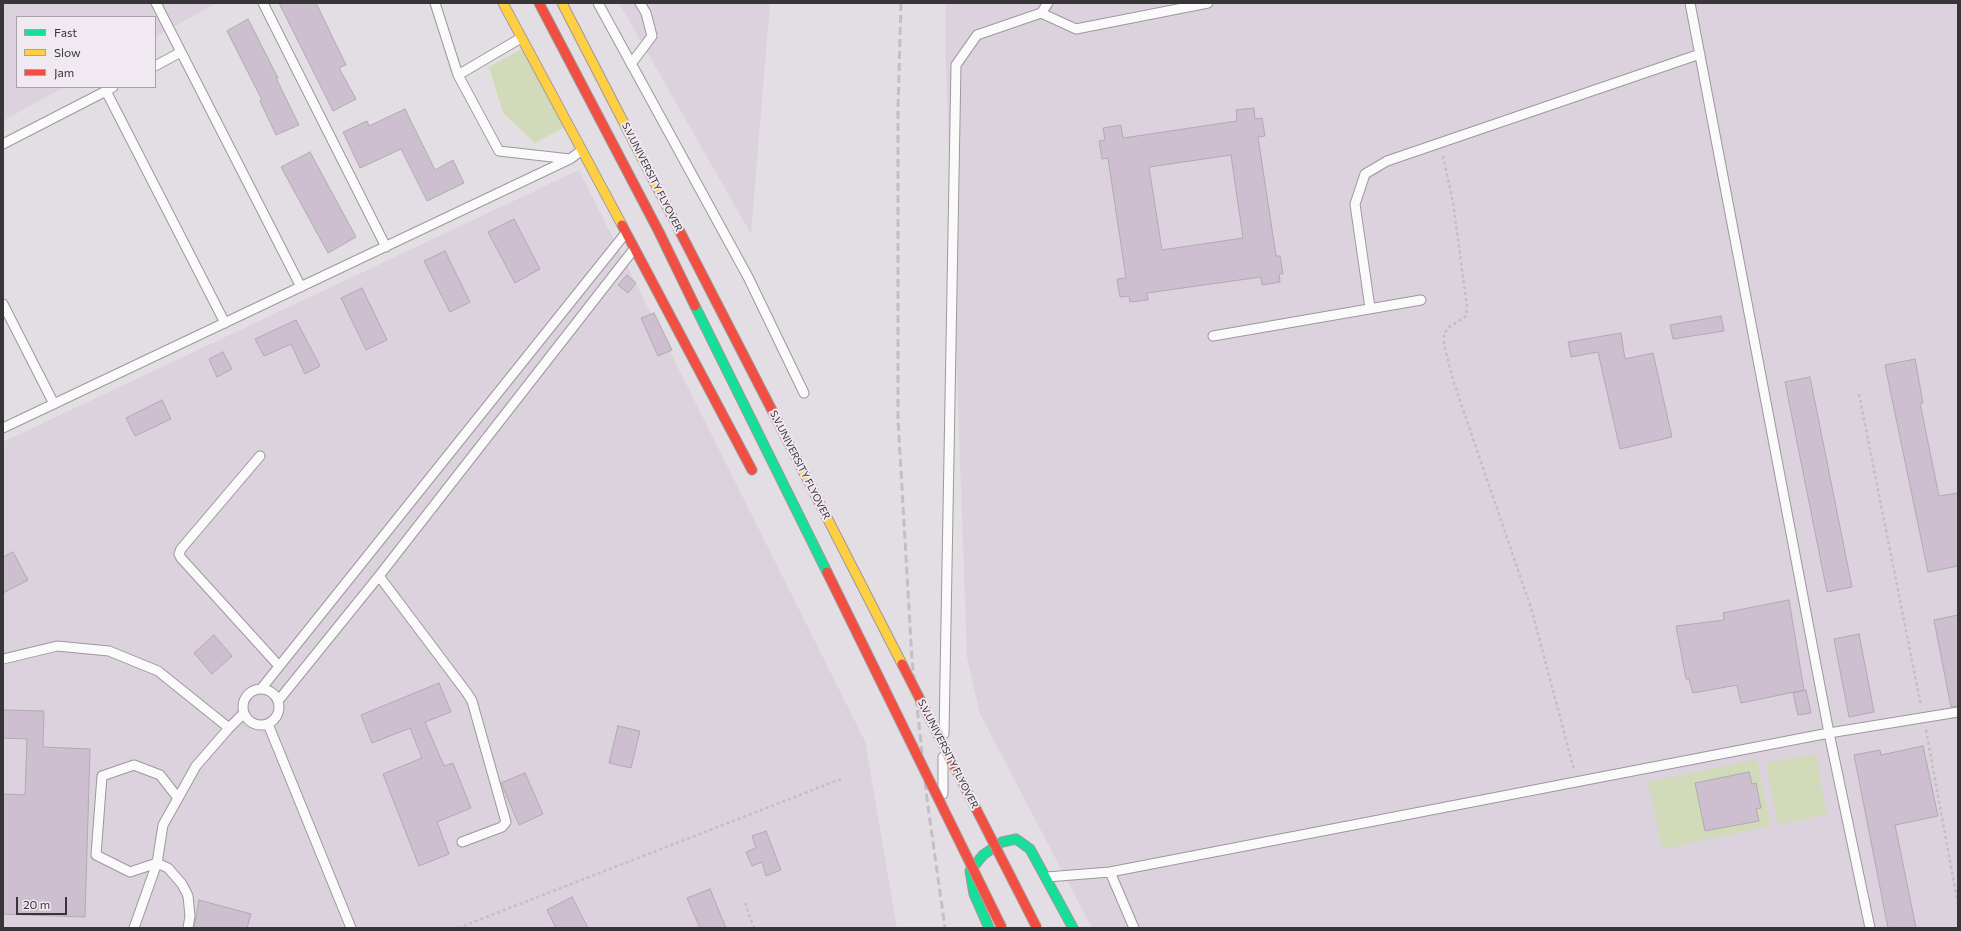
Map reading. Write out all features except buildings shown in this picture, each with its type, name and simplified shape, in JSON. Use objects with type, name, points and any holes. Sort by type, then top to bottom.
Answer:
[{"type":"main road","points":[[503,3],[752,470]]},
{"type":"main road","name":"S.V.UNIVERSITY FLYOVER","points":[[539,3],[659,232],[1002,928]]},
{"type":"main road","name":"S.V.UNIVERSITY FLYOVER","points":[[562,3],[1037,928]]},
{"type":"main road","points":[[989,928],[974,894],[970,871],[983,854],[1002,842],[1016,839],[1030,849],[1073,928]]},
{"type":"lane","points":[[156,3],[301,287]]},
{"type":"lane","points":[[264,3],[386,247]]},
{"type":"lane","points":[[435,3],[458,75],[499,151],[570,159]]},
{"type":"lane","points":[[598,3],[748,277],[804,393]]},
{"type":"lane","points":[[631,64],[652,36],[646,13],[640,3]]},
{"type":"lane","points":[[970,871],[951,835],[942,807],[956,65],[977,34],[1041,13],[1048,3]]},
{"type":"lane","points":[[1041,13],[1076,29],[1208,3]]},
{"type":"lane","points":[[1690,3],[1829,733],[1870,928]]},
{"type":"lane","points":[[458,75],[521,38]]},
{"type":"lane","points":[[156,65],[181,52]]},
{"type":"lane","points":[[1370,308],[1355,204],[1365,174],[1387,161],[1700,54]]},
{"type":"lane","points":[[3,144],[110,89],[225,323]]},
{"type":"lane","points":[[3,428],[570,159],[582,150]]},
{"type":"lane","points":[[625,233],[261,689],[250,693],[246,697],[244,702],[244,713],[247,718],[256,725],[268,724],[277,715],[278,701],[380,576],[634,250]]},
{"type":"lane","points":[[1213,336],[1421,300]]},
{"type":"lane","points":[[3,304],[54,404]]},
{"type":"lane","points":[[260,456],[181,549],[179,554],[279,666]]},
{"type":"lane","points":[[380,576],[468,693],[472,701],[506,822],[502,827],[462,842]]},
{"type":"lane","points":[[3,659],[57,646],[110,651],[158,671],[228,728]]},
{"type":"lane","points":[[261,689],[271,693],[278,701]]},
{"type":"lane","points":[[1047,878],[1110,872],[1829,733],[1958,712]]},
{"type":"lane","points":[[134,928],[157,863],[163,825],[196,766],[228,728],[244,713]]},
{"type":"lane","points":[[268,724],[351,928]]},
{"type":"lane","points":[[178,798],[160,775],[134,765],[102,776],[96,855],[130,872],[157,863],[168,868],[182,884],[188,896],[190,916],[188,928]]},
{"type":"lane","points":[[1110,872],[1134,928]]},
{"type":"path","points":[[1440,143],[1452,202],[1466,307],[1466,316],[1448,328],[1444,334],[1444,345],[1453,380],[1532,612],[1577,782]]},
{"type":"path","points":[[1859,394],[1924,718],[1958,905]]},
{"type":"path","points":[[458,928],[841,779]]},
{"type":"path","points":[[745,903],[754,928]]},
{"type":"shaded area","points":[[3,3],[217,3],[156,36],[156,16],[16,16],[16,88],[62,88],[3,121]]},
{"type":"shaded area","points":[[619,3],[770,3],[751,234]]},
{"type":"shaded area","points":[[946,3],[1958,3],[1958,928],[1092,928],[980,714],[967,657],[945,39]]},
{"type":"shaded area","points":[[579,170],[865,741],[897,928],[3,928],[3,442]]},
{"type":"green space","points":[[523,48],[566,126],[535,143],[503,113],[489,67]]},
{"type":"green space","points":[[1816,754],[1827,815],[1778,824],[1766,763]]},
{"type":"green space","points":[[1757,759],[1771,826],[1662,849],[1648,782]]},
{"type":"railway","points":[[901,3],[898,108],[898,419],[912,660],[927,799],[945,928]]},
{"type":"traffic: fast","points":[[695,306],[827,572]]},
{"type":"traffic: fast","points":[[989,928],[974,894],[970,871],[983,855],[1002,842],[1016,839],[1030,849],[1073,928]]},
{"type":"traffic: slow","points":[[503,3],[622,225]]},
{"type":"traffic: slow","points":[[562,3],[674,220]]},
{"type":"traffic: slow","points":[[777,420],[902,664]]},
{"type":"traffic: jam","points":[[539,3],[659,232],[695,306]]},
{"type":"traffic: jam","points":[[674,220],[777,420]]},
{"type":"traffic: jam","points":[[622,225],[752,470]]},
{"type":"traffic: jam","points":[[827,572],[884,688]]},
{"type":"traffic: jam","points":[[902,664],[1037,928]]},
{"type":"traffic: jam","points":[[884,688],[1002,928]]}]
